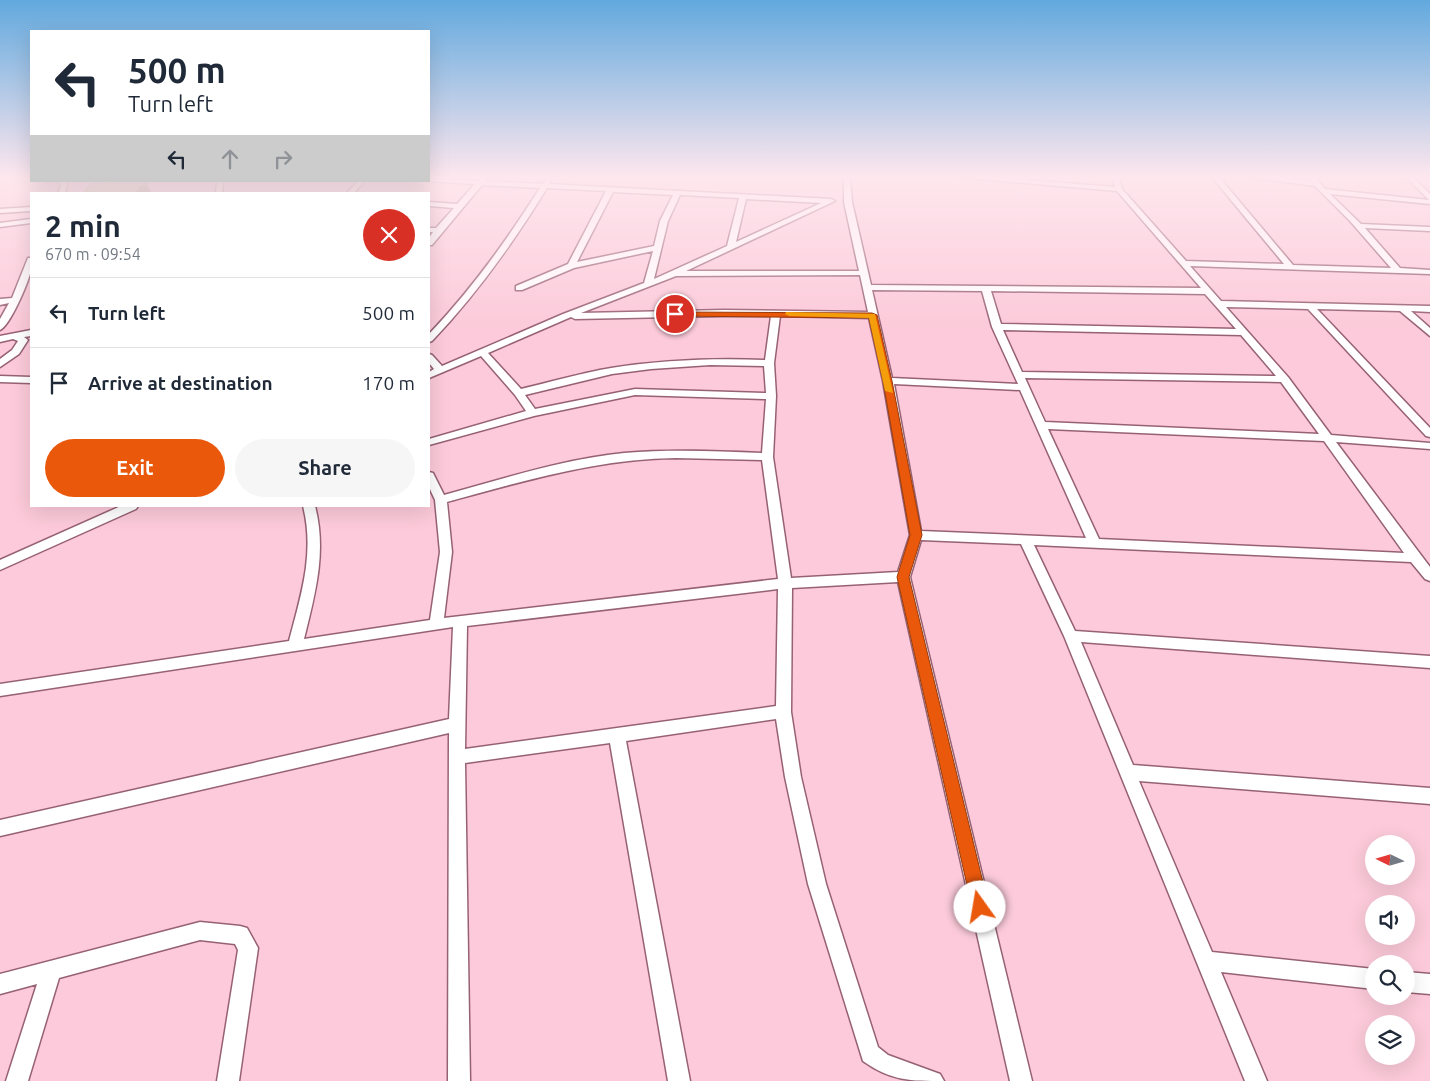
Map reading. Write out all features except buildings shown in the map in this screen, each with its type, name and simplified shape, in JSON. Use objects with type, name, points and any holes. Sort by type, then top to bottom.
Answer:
[{"type":"street","points":[[430,242],[441,226]]},
{"type":"street","points":[[430,338],[451,316],[506,247],[519,226]]},
{"type":"street","points":[[572,266],[592,226]]},
{"type":"street","points":[[648,285],[663,226]]},
{"type":"street","points":[[732,246],[736,226]]},
{"type":"street","points":[[430,375],[566,316],[674,274],[778,226]]},
{"type":"street","points":[[853,226],[888,381],[916,535],[903,577],[1021,1081]]},
{"type":"street","points":[[1152,226],[1284,379],[1430,576]]},
{"type":"street","points":[[1257,226],[1290,266]]},
{"type":"street","points":[[1359,226],[1398,271]]},
{"type":"street","points":[[1370,226],[1430,229]]},
{"type":"street","points":[[430,230],[438,230]]},
{"type":"street","points":[[519,288],[572,266],[617,254],[657,248]]},
{"type":"street","points":[[0,327],[15,300],[30,262]]},
{"type":"street","points":[[1184,263],[1430,272]]},
{"type":"street","points":[[674,274],[863,273]]},
{"type":"street","points":[[866,287],[1208,291]]},
{"type":"street","points":[[986,289],[996,327],[1094,542]]},
{"type":"street","points":[[0,302],[15,300]]},
{"type":"street","points":[[1218,304],[1430,309]]},
{"type":"street","points":[[1310,306],[1430,434]]},
{"type":"street","points":[[1403,308],[1430,333]]},
{"type":"street","points":[[776,314],[769,363],[771,396],[766,457],[785,583],[783,712],[794,777],[817,884],[870,1054],[882,1063],[933,1081]]},
{"type":"street","points":[[566,316],[872,315]]},
{"type":"street","points":[[996,327],[1242,332]]},
{"type":"street","points":[[0,339],[30,333]]},
{"type":"street","points":[[0,364],[22,345],[23,340],[14,336]]},
{"type":"street","points":[[483,352],[519,393],[532,413]]},
{"type":"street","points":[[430,358],[440,370]]},
{"type":"street","points":[[519,393],[611,371],[658,364],[714,361],[769,363]]},
{"type":"street","points":[[1017,375],[1284,379]]},
{"type":"street","points":[[0,379],[30,380]]},
{"type":"street","points":[[888,381],[1023,387]]},
{"type":"street","points":[[430,442],[532,413],[635,392],[771,396]]},
{"type":"street","points":[[1041,425],[1328,438],[1430,446]]},
{"type":"street","points":[[441,500],[552,470],[621,457],[669,454],[766,457]]},
{"type":"street","points":[[430,478],[441,500],[446,552],[436,624]]},
{"type":"street","points":[[0,564],[130,507]]},
{"type":"street","points":[[295,647],[315,565],[312,514],[309,507]]},
{"type":"street","points":[[916,535],[1415,558]]},
{"type":"street","points":[[1025,540],[1071,636],[1256,1081]]},
{"type":"street","points":[[0,690],[295,647],[436,624],[785,583],[903,577]]},
{"type":"street","points":[[459,1081],[457,724],[460,621]]},
{"type":"street","points":[[1071,636],[1430,662]]},
{"type":"street","points":[[457,757],[783,712]]},
{"type":"street","points":[[0,828],[457,724]]},
{"type":"street","points":[[617,736],[679,1081]]},
{"type":"street","points":[[1126,772],[1430,796]]},
{"type":"street","points":[[0,984],[200,931],[240,935],[248,948],[228,1081]]},
{"type":"street","points":[[1206,961],[1365,977]]},
{"type":"street","points":[[17,1081],[51,971]]},
{"type":"street","points":[[1415,983],[1430,984]]},
{"type":"slow traffic","points":[[789,314],[872,315],[890,391]]},
{"type":"route","points":[[675,314],[872,315],[888,381],[916,535],[903,577],[980,907]]}]
